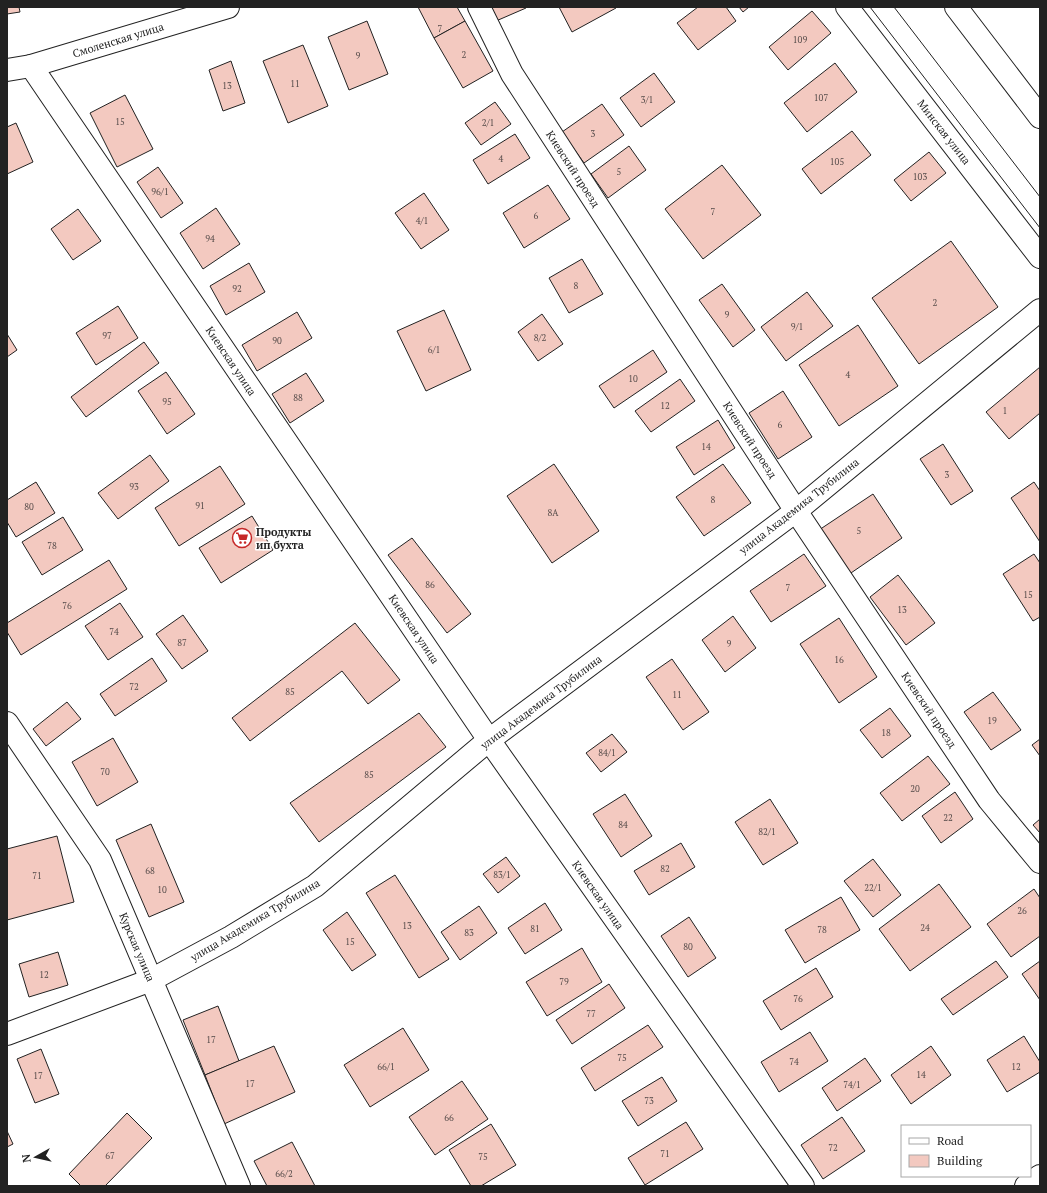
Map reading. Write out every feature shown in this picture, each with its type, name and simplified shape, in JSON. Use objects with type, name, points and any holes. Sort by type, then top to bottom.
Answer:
[{"type":"street","name":"Смоленская улица","points":[[7,70],[31,66],[228,7]]},
{"type":"street","name":"Киевский проезд","points":[[479,7],[512,74],[796,511],[990,800],[1040,862]]},
{"type":"street","name":"Минская улица","points":[[847,7],[1040,257]]},
{"type":"street","points":[[956,7],[1040,117]]},
{"type":"street","name":"Киевская улица","points":[[31,66],[489,740],[803,1186]]},
{"type":"street","name":"улица Академика Трубилина","points":[[7,1034],[151,980],[231,937],[316,886],[489,740],[796,511],[1040,310]]},
{"type":"street","name":"Курская улица","points":[[7,723],[100,860],[239,1186]]},
{"type":"street","points":[[1026,1186],[1040,1176]]},
{"type":"building","points":[[7,7],[19,7],[20,12],[7,14]]},
{"type":"building","points":[[418,7],[457,7],[465,21],[434,38]]},
{"type":"building","points":[[490,7],[525,7],[526,8],[496,21]]},
{"type":"building","points":[[559,7],[615,7],[616,8],[572,32]]},
{"type":"building","points":[[698,7],[726,7],[736,21],[698,50],[677,23]]},
{"type":"building","points":[[739,7],[749,7],[743,12]]},
{"type":"building","points":[[812,11],[831,33],[788,70],[769,47]]},
{"type":"building","points":[[367,21],[388,74],[349,90],[328,37]]},
{"type":"building","points":[[465,21],[493,71],[463,88],[434,38]]},
{"type":"building","points":[[303,45],[328,106],[288,123],[263,61]]},
{"type":"building","points":[[231,61],[245,103],[223,111],[209,70]]},
{"type":"building","points":[[835,63],[857,92],[807,132],[784,103]]},
{"type":"building","points":[[654,73],[675,102],[641,127],[620,98]]},
{"type":"building","points":[[125,95],[153,149],[117,167],[90,113]]},
{"type":"building","points":[[495,102],[511,124],[481,145],[465,123]]},
{"type":"building","points":[[602,104],[624,135],[584,163],[562,132]]},
{"type":"building","points":[[16,123],[33,162],[7,174],[7,127]]},
{"type":"building","points":[[852,131],[871,155],[821,194],[802,169]]},
{"type":"building","points":[[515,134],[530,158],[488,184],[473,160]]},
{"type":"building","points":[[629,146],[646,170],[608,198],[591,174]]},
{"type":"building","points":[[929,152],[946,173],[911,201],[894,180]]},
{"type":"building","points":[[722,165],[761,215],[703,259],[665,209]]},
{"type":"building","points":[[158,167],[183,203],[161,218],[137,182]]},
{"type":"building","points":[[548,185],[570,219],[524,248],[503,213]]},
{"type":"building","points":[[424,193],[449,230],[421,249],[395,213]]},
{"type":"building","points":[[216,208],[240,244],[203,269],[180,233]]},
{"type":"building","points":[[78,209],[101,241],[73,260],[51,229]]},
{"type":"building","points":[[951,241],[998,307],[919,364],[872,298]]},
{"type":"building","points":[[582,259],[603,294],[569,313],[549,278]]},
{"type":"building","points":[[249,263],[265,292],[226,315],[210,286]]},
{"type":"building","points":[[722,284],[755,330],[733,347],[699,300]]},
{"type":"building","points":[[807,292],[833,326],[786,361],[761,327]]},
{"type":"building","points":[[118,306],[138,338],[96,365],[76,333]]},
{"type":"building","points":[[444,310],[471,370],[426,391],[397,331]]},
{"type":"building","points":[[297,312],[312,338],[257,371],[242,345]]},
{"type":"building","points":[[542,314],[563,344],[538,361],[518,332]]},
{"type":"building","points":[[858,325],[898,386],[839,426],[799,365]]},
{"type":"building","points":[[7,334],[17,350],[7,357]]},
{"type":"building","points":[[144,342],[159,363],[86,417],[71,397]]},
{"type":"building","points":[[653,350],[667,372],[614,408],[599,386]]},
{"type":"building","points":[[1040,367],[1040,413],[1009,439],[986,412]]},
{"type":"building","points":[[166,372],[195,414],[167,434],[138,391]]},
{"type":"building","points":[[306,373],[324,401],[290,423],[272,394]]},
{"type":"building","points":[[680,379],[695,401],[651,432],[635,411]]},
{"type":"building","points":[[783,391],[812,437],[778,459],[749,413]]},
{"type":"building","points":[[718,420],[735,448],[694,475],[676,447]]},
{"type":"building","points":[[943,444],[973,491],[951,505],[920,459]]},
{"type":"building","points":[[150,455],[169,481],[118,519],[98,493]]},
{"type":"building","points":[[554,464],[599,531],[552,563],[507,496]]},
{"type":"building","points":[[723,464],[751,503],[704,536],[676,497]]},
{"type":"building","points":[[220,466],[245,504],[179,546],[155,508]]},
{"type":"building","points":[[36,482],[55,513],[16,537],[7,522],[7,500]]},
{"type":"building","points":[[1034,482],[1040,491],[1040,542],[1011,498]]},
{"type":"building","points":[[873,494],[902,538],[848,575],[819,530]]},
{"type":"building","points":[[252,516],[273,550],[221,583],[199,548]]},
{"type":"building","points":[[63,517],[83,550],[42,575],[22,542]]},
{"type":"building","points":[[412,538],[471,614],[447,633],[388,555]]},
{"type":"building","points":[[804,554],[826,586],[771,622],[750,591]]},
{"type":"building","points":[[1034,554],[1040,563],[1040,617],[1033,621],[1003,574]]},
{"type":"building","points":[[109,560],[127,589],[21,655],[7,632],[7,623]]},
{"type":"building","points":[[898,575],[935,623],[906,645],[870,597]]},
{"type":"building","points":[[120,603],[143,637],[108,660],[85,626]]},
{"type":"building","points":[[183,615],[208,651],[182,669],[156,634]]},
{"type":"building","points":[[733,616],[756,648],[725,672],[702,640]]},
{"type":"building","points":[[839,618],[877,677],[839,703],[800,644]]},
{"type":"building","points":[[355,623],[400,680],[368,704],[342,671],[250,741],[232,718]]},
{"type":"building","points":[[152,658],[167,681],[115,716],[100,694]]},
{"type":"building","points":[[672,659],[709,712],[683,730],[646,677]]},
{"type":"building","points":[[993,692],[1021,730],[991,750],[964,712]]},
{"type":"building","points":[[67,702],[81,719],[46,746],[33,729]]},
{"type":"building","points":[[890,708],[911,736],[882,758],[860,730]]},
{"type":"building","points":[[419,713],[446,747],[319,842],[290,803]]},
{"type":"building","points":[[612,734],[627,752],[601,772],[586,753]]},
{"type":"building","points":[[113,738],[138,782],[97,806],[72,762]]},
{"type":"building","points":[[1040,739],[1040,756],[1032,745]]},
{"type":"building","points":[[928,756],[950,784],[902,821],[880,793]]},
{"type":"building","points":[[955,792],[973,819],[941,843],[922,816]]},
{"type":"building","points":[[625,794],[652,836],[621,857],[593,814]]},
{"type":"building","points":[[770,799],[798,843],[763,865],[735,822]]},
{"type":"building","points":[[1040,819],[1040,833],[1033,825]]},
{"type":"building","points":[[151,824],[184,902],[149,917],[116,840]]},
{"type":"building","points":[[57,836],[74,902],[7,920],[7,849]]},
{"type":"building","points":[[681,843],[695,867],[649,895],[634,871]]},
{"type":"building","points":[[506,857],[520,876],[498,893],[483,874]]},
{"type":"building","points":[[873,859],[901,895],[873,917],[844,881]]},
{"type":"building","points":[[395,875],[449,959],[419,978],[366,893]]},
{"type":"building","points":[[939,884],[971,927],[910,971],[879,929]]},
{"type":"building","points":[[1034,889],[1040,898],[1040,936],[1011,957],[987,924]]},
{"type":"building","points":[[841,897],[860,930],[805,963],[785,930]]},
{"type":"building","points":[[545,903],[562,930],[525,954],[508,928]]},
{"type":"building","points":[[479,906],[497,933],[460,960],[441,932]]},
{"type":"building","points":[[347,912],[376,955],[352,971],[323,930]]},
{"type":"building","points":[[689,917],[716,958],[688,977],[661,936]]},
{"type":"building","points":[[582,948],[602,982],[547,1016],[526,982]]},
{"type":"building","points":[[58,952],[68,985],[29,997],[19,964]]},
{"type":"building","points":[[996,961],[1008,977],[953,1015],[941,999]]},
{"type":"building","points":[[1040,961],[1040,1000],[1022,974]]},
{"type":"building","points":[[816,968],[833,997],[781,1030],[763,1001]]},
{"type":"building","points":[[609,984],[625,1008],[572,1044],[556,1020]]},
{"type":"building","points":[[218,1006],[239,1061],[205,1075],[183,1020]]},
{"type":"building","points":[[648,1025],[663,1047],[595,1091],[581,1068]]},
{"type":"building","points":[[403,1028],[429,1070],[370,1107],[344,1065]]},
{"type":"building","points":[[810,1032],[828,1061],[779,1092],[761,1062]]},
{"type":"building","points":[[1024,1036],[1040,1062],[1040,1072],[1007,1092],[987,1060]]},
{"type":"building","points":[[274,1046],[295,1092],[224,1124],[205,1075]]},
{"type":"building","points":[[931,1046],[951,1075],[911,1104],[891,1075]]},
{"type":"building","points":[[41,1049],[59,1094],[35,1103],[17,1059]]},
{"type":"building","points":[[865,1058],[881,1081],[837,1111],[822,1088]]},
{"type":"building","points":[[662,1077],[677,1101],[638,1126],[622,1101]]},
{"type":"building","points":[[462,1081],[488,1119],[435,1155],[409,1117]]},
{"type":"building","points":[[127,1113],[152,1138],[105,1186],[81,1186],[69,1174]]},
{"type":"building","points":[[842,1117],[865,1151],[823,1179],[801,1145]]},
{"type":"building","points":[[686,1122],[703,1149],[645,1185],[628,1158]]},
{"type":"building","points":[[491,1124],[516,1165],[481,1186],[471,1186],[449,1150]]},
{"type":"building","points":[[7,1131],[13,1144],[7,1147]]},
{"type":"building","points":[[292,1142],[315,1186],[267,1186],[254,1161]]},
{"type":"tram line","points":[[870,7],[1040,228]]},
{"type":"tram line","points":[[894,7],[1040,197]]},
{"type":"place","name":"Продукты ип бухта","points":[[242,538]]}]
